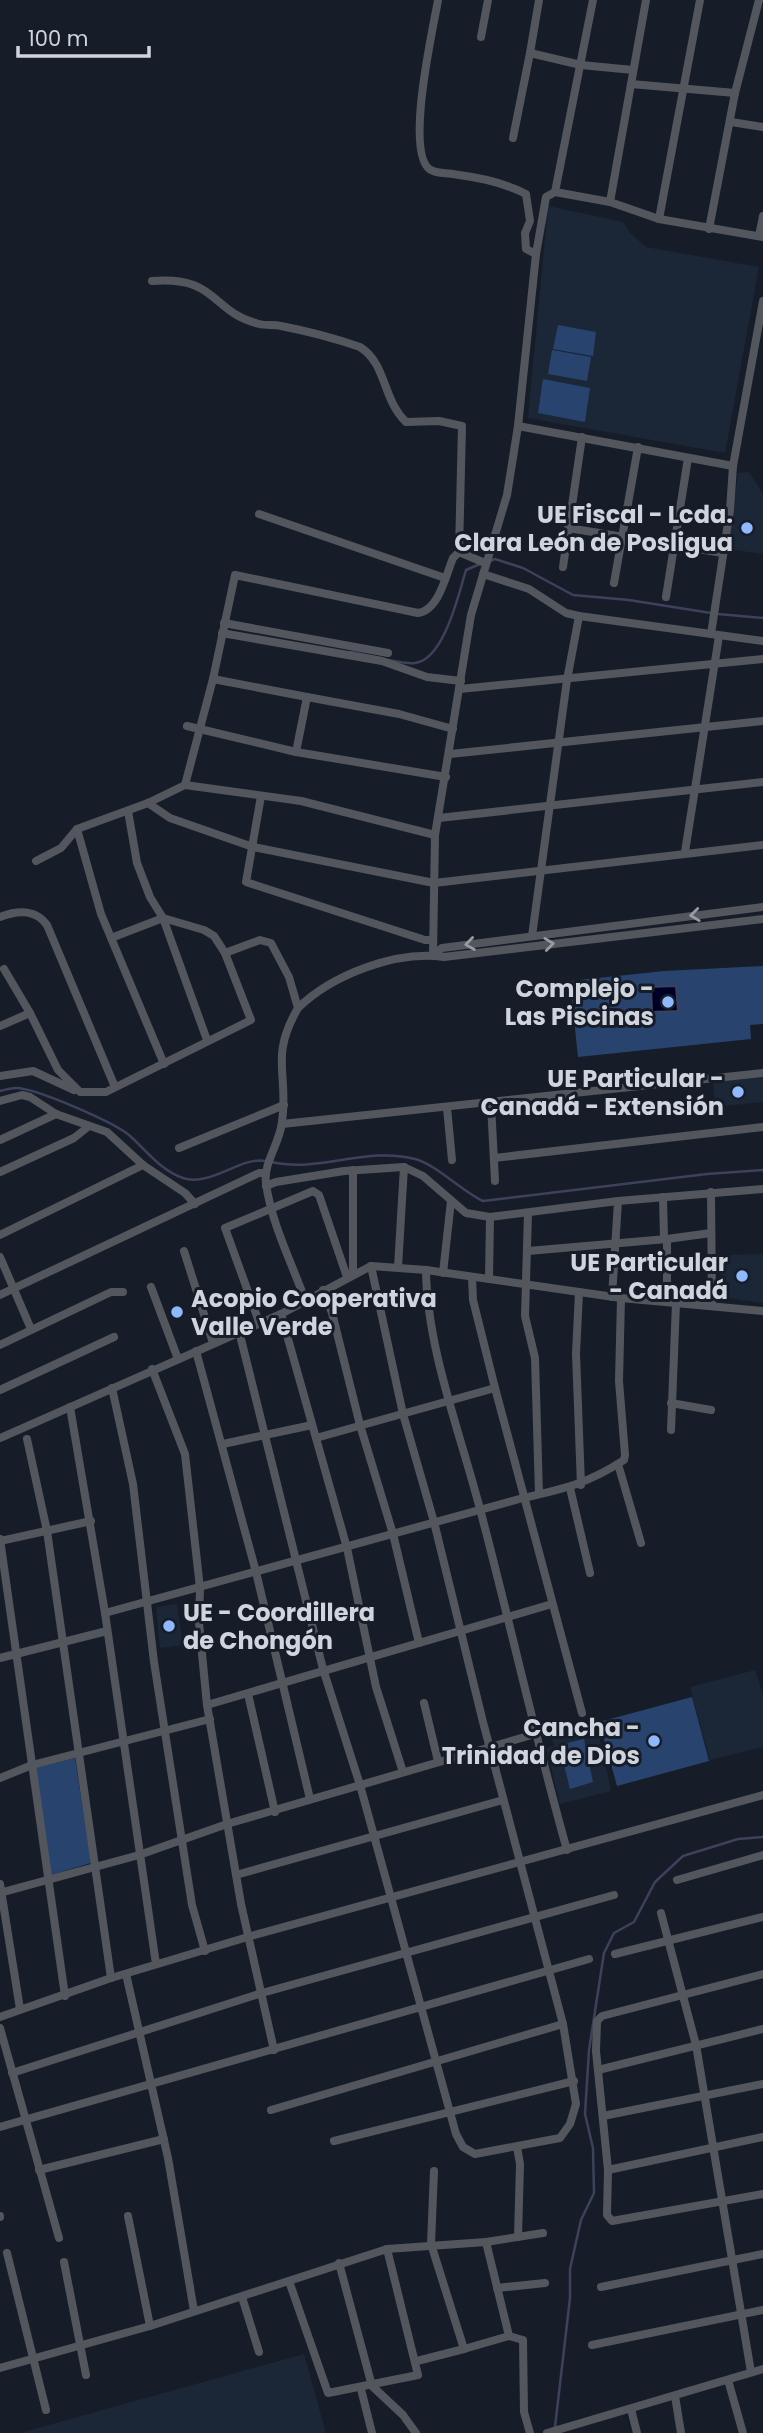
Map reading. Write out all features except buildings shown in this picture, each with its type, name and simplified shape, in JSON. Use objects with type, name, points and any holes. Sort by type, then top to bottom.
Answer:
[{"type":"street","points":[[439,0],[420,106],[419,128],[425,164],[432,171],[481,178],[526,194],[530,220],[524,244],[526,249],[536,254]]},
{"type":"street","points":[[481,37],[488,0]]},
{"type":"street","points":[[513,138],[539,0]]},
{"type":"street","points":[[555,192],[593,0]]},
{"type":"street","points":[[610,202],[646,0]]},
{"type":"street","points":[[659,219],[700,0]]},
{"type":"street","points":[[709,229],[735,93],[760,0]]},
{"type":"street","points":[[530,53],[581,65],[633,70]]},
{"type":"street","points":[[631,84],[684,86],[735,93]]},
{"type":"street","points":[[731,122],[763,127]]},
{"type":"street","points":[[433,955],[435,835],[471,615],[485,563],[500,524],[519,426],[536,254],[546,197],[555,192],[610,202],[659,219],[761,237],[763,216]]},
{"type":"street","points":[[152,282],[177,279],[195,283],[214,295],[229,310],[258,324],[283,326],[360,347],[370,354],[393,410],[406,422],[439,421],[462,426],[459,552],[430,609],[418,613],[234,575],[213,679],[185,785]]},
{"type":"street","points":[[685,852],[706,727],[733,466],[763,301]]},
{"type":"street","points":[[519,426],[733,466]]},
{"type":"street","points":[[563,567],[582,437]]},
{"type":"street","points":[[614,583],[638,447]]},
{"type":"street","points":[[666,597],[688,458]]},
{"type":"street","points":[[260,514],[445,578]]},
{"type":"street","points":[[568,528],[723,553]]},
{"type":"street","points":[[459,552],[485,563]]},
{"type":"street","points":[[483,574],[517,584],[566,613],[763,641]]},
{"type":"street","points":[[532,936],[567,680],[579,616]]},
{"type":"street","points":[[223,628],[382,661],[420,675],[460,685],[567,680],[763,659]]},
{"type":"street","points":[[223,628],[388,653]]},
{"type":"street","points":[[213,679],[399,714],[453,729]]},
{"type":"street","points":[[296,752],[307,697]]},
{"type":"street","points":[[450,754],[763,721]]},
{"type":"street","points":[[187,726],[296,752],[446,777]]},
{"type":"street","points":[[439,818],[763,782]]},
{"type":"street","points":[[36,861],[61,848],[77,829],[148,803],[185,785],[301,801],[435,835]]},
{"type":"street","points":[[261,796],[245,879],[249,884],[425,940],[433,940]]},
{"type":"street","points":[[148,803],[170,818],[253,847],[434,883],[763,845]]},
{"type":"street","points":[[128,811],[137,863],[150,897],[163,918],[207,1040]]},
{"type":"street","points":[[77,829],[91,884],[164,1064]]},
{"type":"street","points":[[433,955],[442,948],[763,907]]},
{"type":"street","points":[[0,917],[27,912],[42,919],[47,925],[115,1087]]},
{"type":"street","points":[[0,1076],[33,1072],[80,1092],[99,1094],[251,1020],[225,953],[214,936],[204,930],[163,918],[111,938]]},
{"type":"street","points":[[305,1300],[272,1206],[265,1173],[282,1124],[284,1105],[280,1054],[288,1026],[298,1008],[329,986],[372,966],[433,955],[444,957],[763,919]]},
{"type":"street","points":[[225,953],[260,940],[271,943],[289,977],[298,1008]]},
{"type":"street","points":[[4,969],[30,1013],[58,1070],[80,1092]]},
{"type":"street","points":[[0,1026],[30,1013]]},
{"type":"street","points":[[282,1124],[491,1104],[763,1073]]},
{"type":"street","points":[[0,1101],[22,1095],[40,1102],[56,1114],[107,1132],[143,1165],[186,1193],[195,1204]]},
{"type":"street","points":[[491,1104],[495,1181]]},
{"type":"street","points":[[179,1148],[284,1105]]},
{"type":"street","points":[[447,1108],[452,1160]]},
{"type":"street","points":[[0,1140],[56,1114]]},
{"type":"street","points":[[0,1172],[74,1138],[89,1126]]},
{"type":"street","points":[[494,1158],[763,1127]]},
{"type":"street","points":[[0,1236],[143,1165]]},
{"type":"street","points":[[266,1186],[276,1182],[353,1170],[404,1167],[423,1176],[466,1213],[490,1217],[618,1201],[763,1189]]},
{"type":"street","points":[[398,1267],[404,1167]]},
{"type":"street","points":[[350,1275],[353,1170]]},
{"type":"street","points":[[0,1295],[259,1173],[265,1173]]},
{"type":"street","points":[[259,1322],[225,1228],[307,1192],[317,1192],[350,1275]]},
{"type":"street","points":[[711,1192],[712,1305]]},
{"type":"street","points":[[663,1197],[671,1303],[671,1430]]},
{"type":"street","points":[[443,1273],[450,1201]]},
{"type":"street","points":[[105,1613],[147,1604],[523,1498],[581,1485],[624,1460],[617,1297],[618,1201]]},
{"type":"street","points":[[528,1213],[525,1316],[536,1358],[539,1494]]},
{"type":"street","points":[[489,1279],[490,1217]]},
{"type":"street","points":[[528,1251],[711,1233]]},
{"type":"street","points":[[184,1251],[213,1343]]},
{"type":"street","points":[[0,1257],[31,1329]]},
{"type":"street","points":[[239,1331],[299,1561],[323,1669],[360,1784],[389,1900],[456,2134],[468,2151],[475,2154],[560,2138],[570,2124],[576,2104],[563,2024],[503,1800],[435,1522],[403,1414],[371,1266]]},
{"type":"street","points":[[0,1438],[281,1314],[371,1266],[426,1270],[617,1297],[763,1311]]},
{"type":"street","points":[[426,1270],[426,1303],[567,1850]]},
{"type":"street","points":[[472,1277],[473,1300],[495,1388],[582,1713]]},
{"type":"street","points":[[151,1287],[178,1359]]},
{"type":"street","points":[[323,1290],[332,1313],[360,1425],[393,1534],[419,1643]]},
{"type":"street","points":[[0,1345],[111,1292],[123,1292]]},
{"type":"street","points":[[579,1292],[576,1354],[581,1485]]},
{"type":"street","points":[[281,1314],[347,1548],[390,1738],[402,1772]]},
{"type":"street","points":[[0,1390],[114,1337]]},
{"type":"street","points":[[196,1351],[256,1572],[310,1799]]},
{"type":"street","points":[[152,1369],[186,1454],[201,1588],[199,1623],[207,1705],[236,1875],[274,2050]]},
{"type":"street","points":[[112,1388],[133,1484],[166,1730],[195,1918],[205,1951]]},
{"type":"street","points":[[316,1438],[495,1388]]},
{"type":"street","points":[[671,1403],[711,1410]]},
{"type":"street","points":[[70,1407],[91,1521],[156,1964]]},
{"type":"street","points":[[223,1444],[312,1425]]},
{"type":"street","points":[[27,1439],[47,1531],[111,1978]]},
{"type":"street","points":[[618,1464],[640,1543]]},
{"type":"street","points":[[569,1488],[590,1573]]},
{"type":"street","points":[[65,1996],[0,1545],[91,1521]]},
{"type":"street","points":[[207,1705],[370,1655],[552,1604]]},
{"type":"street","points":[[0,1658],[107,1631]]},
{"type":"street","points":[[248,1694],[275,1812]]},
{"type":"street","points":[[424,1703],[438,1761]]},
{"type":"street","points":[[0,1778],[32,1765],[210,1719]]},
{"type":"street","points":[[20,2010],[0,1889],[139,1855],[228,1824],[535,1734]]},
{"type":"street","points":[[0,2017],[126,1973],[251,1936],[763,1795]]},
{"type":"street","points":[[236,1875],[503,1800]]},
{"type":"street","points":[[677,1880],[763,1856]]},
{"type":"street","points":[[12,2073],[262,1993],[614,1895]]},
{"type":"street","points":[[661,1913],[696,2045],[751,2372]]},
{"type":"street","points":[[615,1954],[763,1917]]},
{"type":"street","points":[[0,2127],[590,1959]]},
{"type":"street","points":[[126,1973],[164,2139],[194,2311]]},
{"type":"street","points":[[763,1974],[683,1993],[600,2018],[596,2051],[608,2169],[607,2215],[612,2221],[722,2204],[763,2194]]},
{"type":"street","points":[[271,2110],[563,2024]]},
{"type":"street","points":[[0,2028],[59,2238]]},
{"type":"street","points":[[598,2070],[763,2029]]},
{"type":"street","points":[[334,2141],[574,2081]]},
{"type":"street","points":[[603,2116],[705,2098],[763,2084]]},
{"type":"street","points":[[608,2169],[763,2137]]},
{"type":"street","points":[[40,2170],[164,2139]]},
{"type":"street","points":[[517,2147],[520,2164],[518,2237]]},
{"type":"street","points":[[435,2171],[431,2244],[464,2348]]},
{"type":"street","points":[[128,2216],[150,2326]]},
{"type":"street","points":[[0,2368],[150,2326],[387,2249],[485,2242],[543,2233]]},
{"type":"street","points":[[485,2242],[509,2336]]},
{"type":"street","points":[[289,2281],[325,2388],[333,2394],[418,2375],[417,2361],[387,2249]]},
{"type":"street","points":[[7,2253],[46,2410]]},
{"type":"street","points":[[601,2287],[763,2254]]},
{"type":"street","points":[[64,2262],[86,2375]]},
{"type":"street","points":[[339,2263],[372,2386],[403,2415],[415,2433]]},
{"type":"street","points":[[497,2288],[545,2283]]},
{"type":"street","points":[[242,2297],[259,2352]]},
{"type":"street","points":[[592,2345],[763,2310]]},
{"type":"street","points":[[417,2361],[509,2336],[523,2340],[524,2412],[530,2433]]},
{"type":"street","points":[[547,2433],[574,2429],[763,2368]]},
{"type":"street","points":[[728,2380],[743,2433]]},
{"type":"street","points":[[361,2389],[372,2433]]},
{"type":"street","points":[[675,2396],[681,2433]]},
{"type":"street","points":[[631,2410],[637,2433]]},
{"type":"shaded area","points":[[548,206],[623,222],[630,233],[646,247],[759,267],[725,453],[528,418]]},
{"type":"shaded area","points":[[558,325],[596,332],[593,356],[553,349]]},
{"type":"shaded area","points":[[552,350],[591,357],[587,381],[548,374]]},
{"type":"shaded area","points":[[543,379],[590,388],[585,422],[538,413]]},
{"type":"shaded area","name":"UE Fiscal - Lcda. Clara León de Posligua","points":[[749,472],[763,494],[763,554],[728,549],[738,473]]},
{"type":"shaded area","name":"Complejo - Las Piscinas","points":[[763,966],[763,1024],[750,1025],[751,1039],[578,1057],[570,981],[664,971]]},
{"type":"shaded area","points":[[676,986],[678,1011],[652,1012],[651,987]]},
{"type":"shaded area","name":"UE Particular - Canadá - Extensión","points":[[763,1077],[763,1102],[715,1107],[713,1082]]},
{"type":"shaded area","name":"UE Particular - Canadá","points":[[763,1254],[763,1303],[720,1297],[722,1255]]},
{"type":"shaded area","name":"UE - Coordillera de Chongón","points":[[177,1604],[183,1645],[160,1648],[156,1607]]},
{"type":"shaded area","points":[[755,1670],[763,1695],[763,1747],[710,1760],[690,1687]]},
{"type":"shaded area","name":"Cancha - Trinidad de Dios","points":[[692,1697],[709,1761],[617,1786],[599,1722]]},
{"type":"shaded area","points":[[596,1721],[611,1791],[560,1804],[546,1748],[554,1746],[550,1731]]},
{"type":"shaded area","points":[[584,1739],[593,1782],[570,1789],[559,1745]]},
{"type":"shaded area","points":[[75,1758],[91,1863],[51,1875],[34,1768]]},
{"type":"shaded area","points":[[304,2354],[326,2433],[20,2433]]},
{"type":"waterway","points":[[490,561],[495,559],[523,568],[573,595],[629,600],[711,613]]},
{"type":"waterway","points":[[350,652],[408,663],[425,659],[434,650],[449,624],[466,570],[480,564]]},
{"type":"waterway","points":[[718,614],[763,618]]},
{"type":"waterway","points":[[0,1091],[26,1089],[91,1114],[129,1135],[161,1165],[183,1178],[204,1178],[246,1163],[265,1161]]},
{"type":"waterway","points":[[272,1162],[307,1164],[379,1156],[415,1159],[431,1166],[483,1201],[707,1174],[763,1170]]},
{"type":"waterway","points":[[555,2427],[570,2298],[570,2269],[581,2220],[594,2193],[593,2148],[585,2114],[589,2050],[604,1953],[614,1933],[634,1922],[655,1882],[683,1856],[738,1839],[763,1837]]},
{"type":"place","name":"UE Fiscal - Lcda. Clara León de Posligua","points":[[747,528]]},
{"type":"place","name":"Complejo - Las Piscinas","points":[[668,1002]]},
{"type":"place","name":"UE Particular - Canadá - Extensión","points":[[738,1092]]},
{"type":"place","name":"UE Particular - Canadá","points":[[742,1276]]},
{"type":"place","name":"Acopio Cooperativa Valle Verde","points":[[177,1312]]},
{"type":"place","name":"UE - Coordillera de Chongón","points":[[169,1626]]},
{"type":"place","name":"Cancha - Trinidad de Dios","points":[[654,1741]]}]
